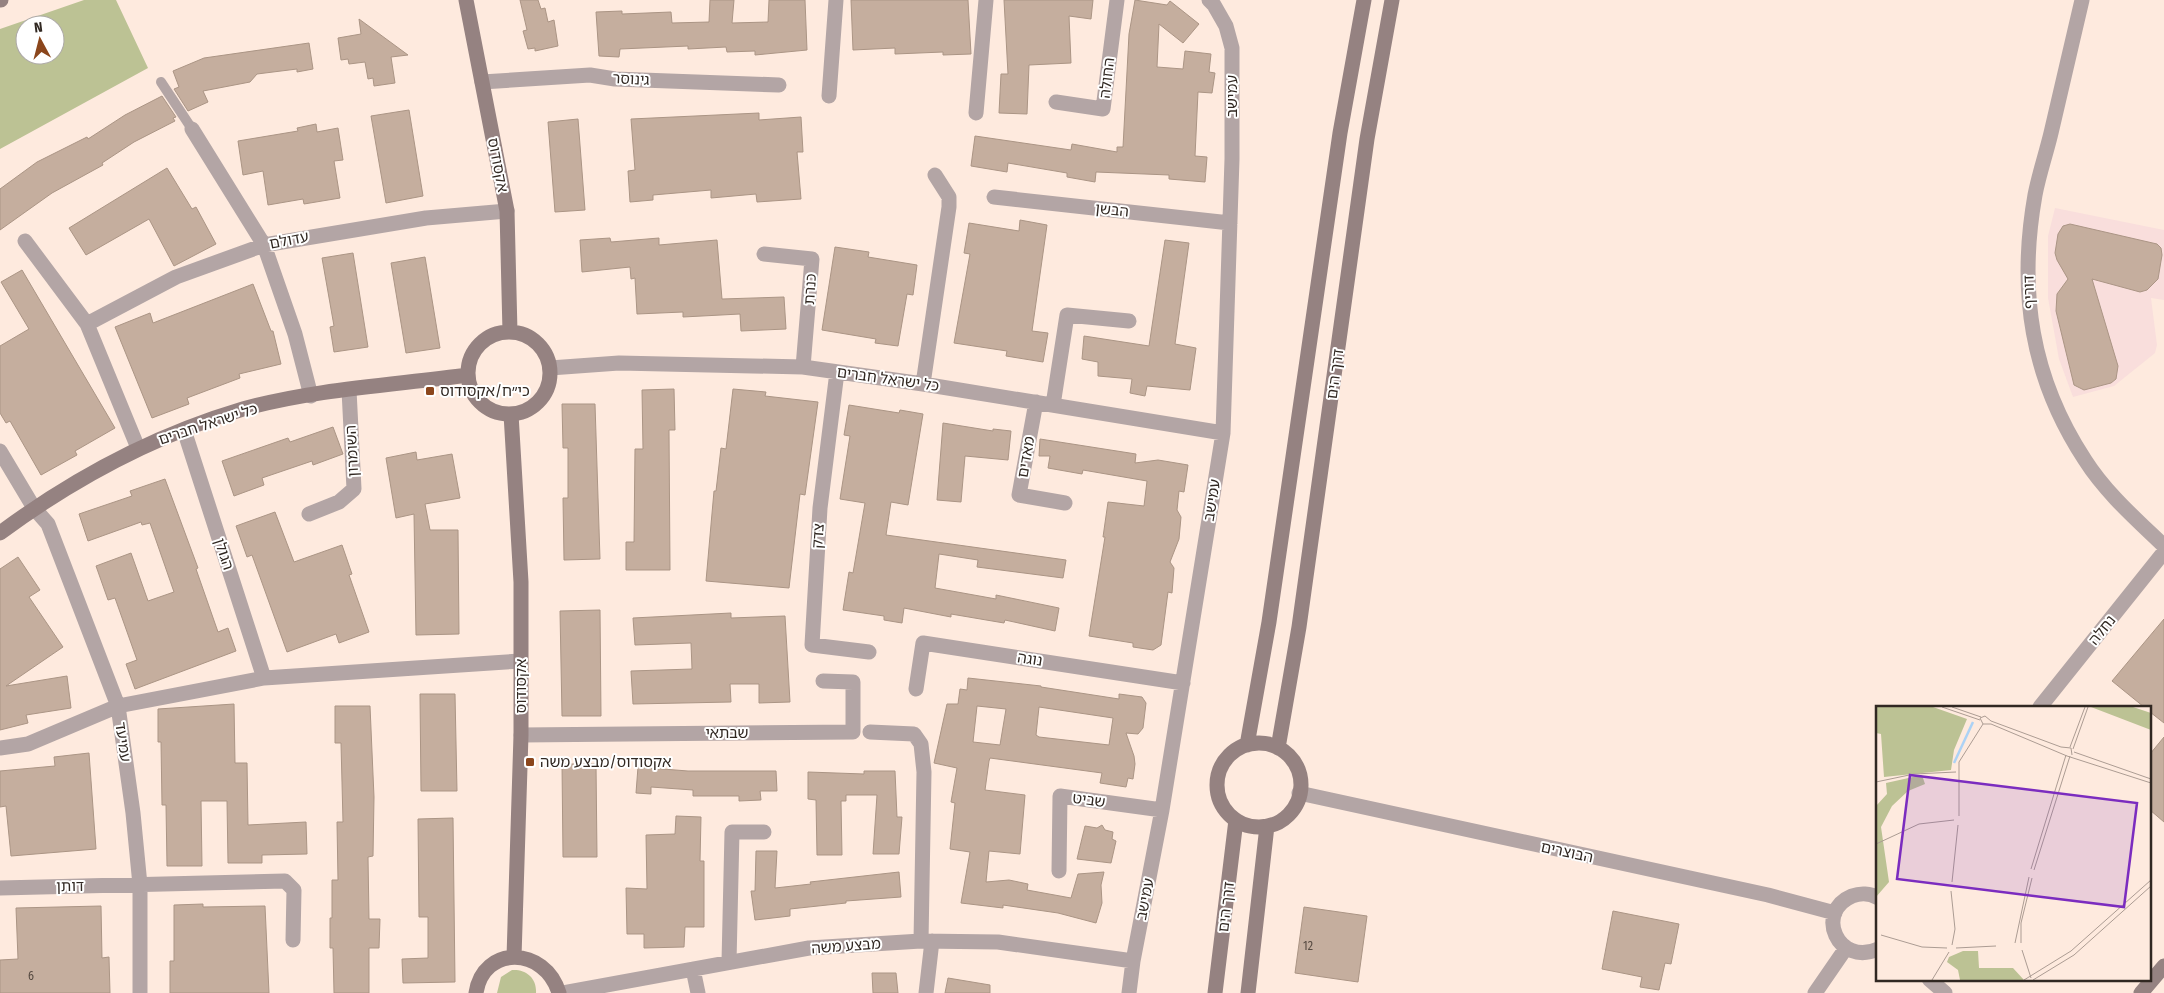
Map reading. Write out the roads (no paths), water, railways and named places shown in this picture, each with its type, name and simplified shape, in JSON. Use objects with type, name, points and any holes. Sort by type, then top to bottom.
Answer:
[{"type":"street","name":"אקסודוס","points":[[466,0],[507,211],[510,332]]},
{"type":"street","points":[[829,96],[836,0]]},
{"type":"street","points":[[976,113],[986,0]]},
{"type":"street","name":"החולה","points":[[1056,102],[1103,109],[1117,0]]},
{"type":"street","name":"דרך הים","points":[[1247,745],[1269,622],[1340,134],[1364,0]]},
{"type":"street","name":"דרך הים","points":[[1278,748],[1299,627],[1367,139],[1392,0]]},
{"type":"street","name":"דוריף","points":[[2082,0],[2035,195],[2028,258],[2029,314],[2038,361],[2052,400],[2085,461],[2113,496],[2164,546]]},
{"type":"street","name":"עמישב","points":[[1129,993],[1133,961],[1162,810],[1223,434],[1230,223],[1232,48],[1226,26],[1211,2]]},
{"type":"street","name":"גינוסר","points":[[482,82],[590,75],[614,79],[779,85]]},
{"type":"street","points":[[192,129],[264,245],[295,334],[311,396]]},
{"type":"street","points":[[923,384],[949,207],[949,197],[935,175]]},
{"type":"street","name":"הבשן","points":[[994,197],[1230,223]]},
{"type":"street","name":"עדולם","points":[[86,324],[176,277],[264,245],[426,218],[507,211]]},
{"type":"street","points":[[25,241],[86,324],[138,448]]},
{"type":"street","name":"כנרת","points":[[764,254],[812,259],[803,367]]},
{"type":"street","points":[[1052,405],[1066,315],[1129,321]]},
{"type":"street","points":[[510,332],[532,339],[544,352],[550,368],[550,381],[545,394],[536,404],[525,411],[511,414],[501,413],[482,404],[472,390],[468,375],[470,362],[476,350],[485,340],[497,334],[510,332]]},
{"type":"street","name":"כל ישראל חברים","points":[[550,368],[619,363],[698,363],[803,367],[1036,402],[1223,434]]},
{"type":"street","name":"צדק","points":[[837,372],[820,508],[812,645],[869,652]]},
{"type":"street","name":"כל ישראל חברים","points":[[0,533],[34,508],[138,448],[244,409],[349,390],[468,375]]},
{"type":"street","name":"השומרון","points":[[309,514],[339,502],[354,489],[349,390]]},
{"type":"street","name":"מאדים","points":[[1036,402],[1019,495],[1065,503]]},
{"type":"street","name":"אקסודוס","points":[[511,414],[521,582],[521,735],[514,957]]},
{"type":"street","name":"הגולן","points":[[184,430],[264,678]]},
{"type":"street","name":"עמיעד","points":[[0,451],[34,508],[48,524],[118,706],[134,813],[140,885],[140,993]]},
{"type":"street","name":"נחלה","points":[[2041,706],[2164,552]]},
{"type":"street","name":"נוגה","points":[[916,688],[923,643],[1183,683]]},
{"type":"street","points":[[0,748],[28,744],[118,706],[264,678],[520,661]]},
{"type":"street","name":"שבתאי","points":[[521,735],[852,732],[853,682],[823,680]]},
{"type":"street","points":[[870,732],[914,734],[921,744],[924,772],[926,993]]},
{"type":"street","points":[[1266,743],[1278,748],[1287,753],[1297,768],[1301,782],[1299,793],[1291,812],[1281,820],[1267,826],[1249,826],[1236,820],[1226,811],[1219,798],[1217,779],[1221,765],[1230,754],[1247,745],[1266,743]]},
{"type":"street","name":"הבוצרים","points":[[1299,793],[1759,893],[1835,913]]},
{"type":"street","name":"שביט","points":[[1059,871],[1060,796],[1162,810]]},
{"type":"street","name":"דרך הים","points":[[1216,993],[1236,820]]},
{"type":"street","name":"דרך הים","points":[[1248,993],[1267,826]]},
{"type":"street","points":[[729,962],[732,832],[764,832]]},
{"type":"street","points":[[140,885],[285,882],[294,890],[293,940]]},
{"type":"street","name":"דותן","points":[[0,888],[140,885]]},
{"type":"street","points":[[1876,897],[1865,894],[1846,898],[1835,913],[1833,921],[1836,936],[1846,948],[1862,953],[1876,950]]},
{"type":"street","name":"מבצע משה","points":[[561,993],[809,948],[927,941],[998,942],[1133,961]]},
{"type":"street","points":[[1815,993],[1846,948]]},
{"type":"street","points":[[476,993],[482,976],[491,966],[514,957],[538,963],[552,976],[561,993]]},
{"type":"street","points":[[2141,993],[2164,966]]},
{"type":"street","points":[[694,969],[698,993]]},
{"type":"street","points":[[1930,980],[1945,993]]},
{"type":"lane","points":[[161,82],[192,129]]},
{"type":"place","name":"כי״ח/אקסודוס","points":[[430,391]]},
{"type":"place","name":"אקסודוס/מבצע משה","points":[[530,762]]}]
